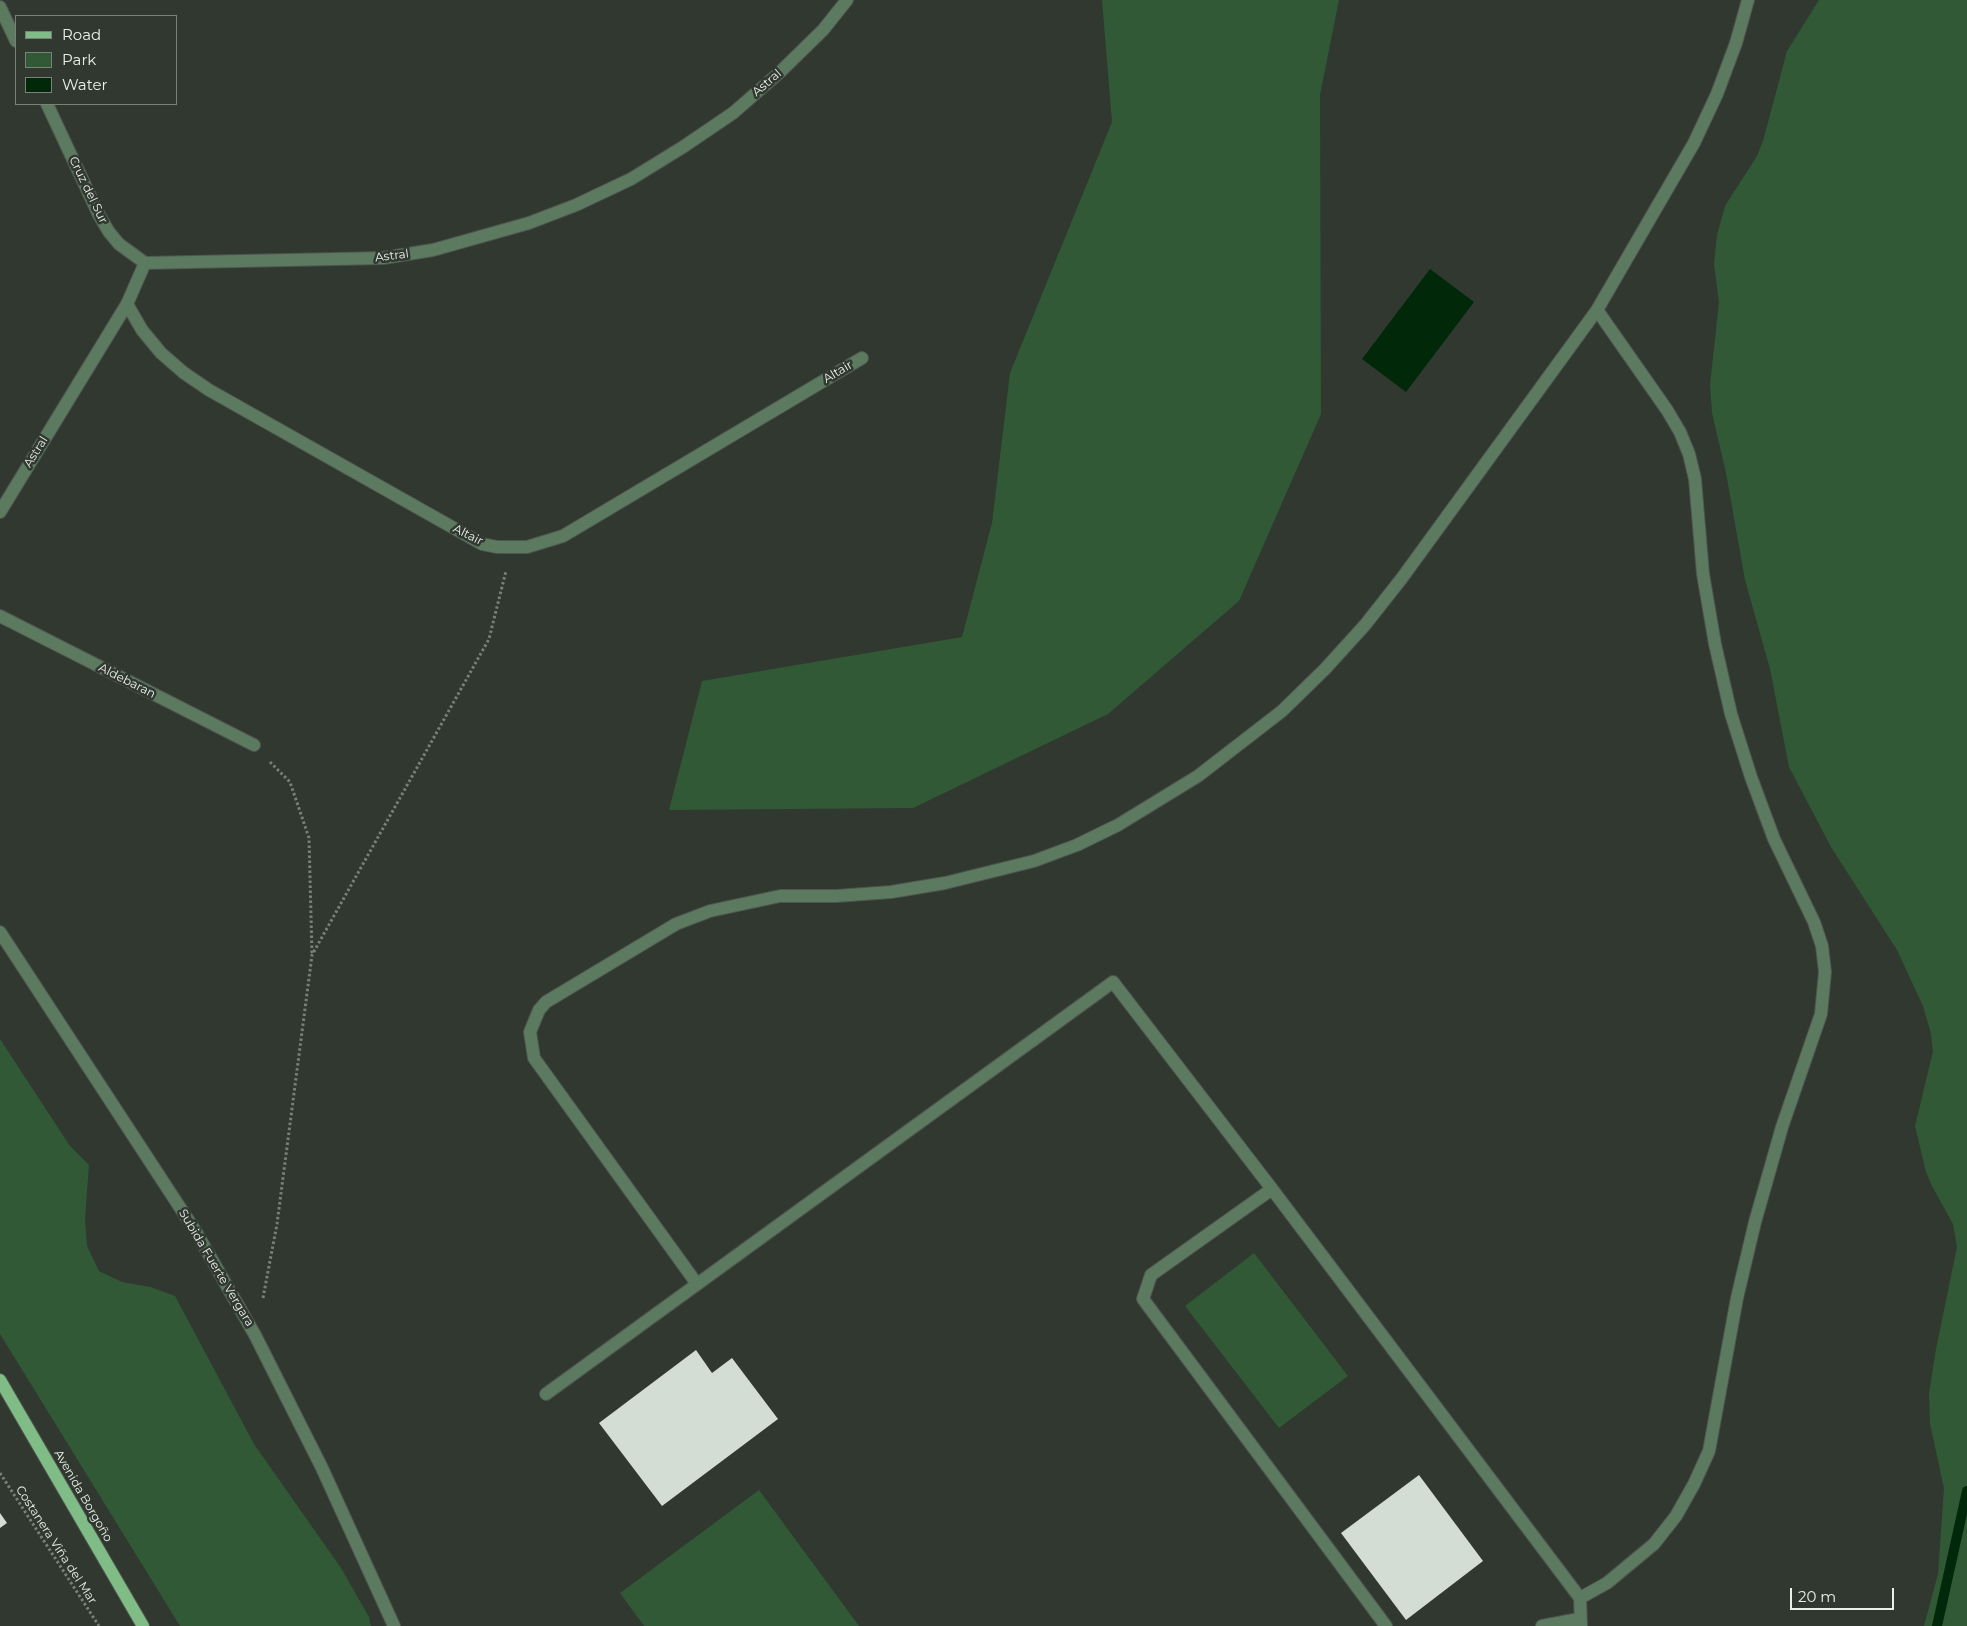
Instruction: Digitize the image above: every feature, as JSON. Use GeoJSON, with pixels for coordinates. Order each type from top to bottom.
{"type":"FeatureCollection","features":[{"type":"Feature","properties":{"kind":"main road","name":"Avenida Borgoño"},"geometry":{"type":"LineString","coordinates":[[0,1380],[143,1626]]}},
{"type":"Feature","properties":{"kind":"street","name":"Astral"},"geometry":{"type":"LineString","coordinates":[[2,503],[127,304],[145,263],[383,258],[433,250],[529,223],[576,205],[631,179],[697,138],[733,112],[779,73],[822,30],[847,0]]}},
{"type":"Feature","properties":{"kind":"street"},"geometry":{"type":"LineString","coordinates":[[697,1284],[534,1058],[530,1032],[533,1020],[546,1002],[676,924],[710,910],[780,896],[836,896],[891,892],[990,874],[1034,861],[1102,833],[1198,776],[1282,711],[1325,669],[1365,625],[1402,578],[1597,310],[1694,143],[1718,94],[1736,43],[1748,0]]}},
{"type":"Feature","properties":{"kind":"street"},"geometry":{"type":"LineString","coordinates":[[0,7],[15,39]]}},
{"type":"Feature","properties":{"kind":"street","name":"Cruz del Sur"},"geometry":{"type":"LineString","coordinates":[[47,105],[99,216],[109,232],[125,250],[145,263]]}},
{"type":"Feature","properties":{"kind":"street","name":"Altair"},"geometry":{"type":"LineString","coordinates":[[127,304],[142,330],[161,353],[184,373],[209,390],[482,544],[512,548],[542,544],[563,536],[862,358]]}},
{"type":"Feature","properties":{"kind":"street"},"geometry":{"type":"LineString","coordinates":[[1580,1598],[1607,1583],[1654,1544],[1681,1508],[1708,1451],[1729,1336],[1752,1232],[1782,1127],[1821,1014],[1826,972],[1822,946],[1814,922],[1774,839],[1750,777],[1731,714],[1715,644],[1703,574],[1694,479],[1689,454],[1680,432],[1667,410],[1597,310]]}},
{"type":"Feature","properties":{"kind":"street","name":"Aldebaran"},"geometry":{"type":"LineString","coordinates":[[0,616],[254,745]]}},
{"type":"Feature","properties":{"kind":"street","name":"Subida Fuerte Vergara"},"geometry":{"type":"LineString","coordinates":[[0,932],[196,1232],[255,1336],[322,1468],[394,1626]]}},
{"type":"Feature","properties":{"kind":"street"},"geometry":{"type":"LineString","coordinates":[[546,1394],[1113,982],[1272,1189],[1580,1598],[1580,1623],[1542,1626]]}},
{"type":"Feature","properties":{"kind":"street"},"geometry":{"type":"LineString","coordinates":[[1272,1189],[1151,1275],[1144,1299],[1386,1626]]}},
{"type":"Feature","properties":{"kind":"path"},"geometry":{"type":"LineString","coordinates":[[312,955],[489,639],[512,548]]}},
{"type":"Feature","properties":{"kind":"path"},"geometry":{"type":"LineString","coordinates":[[254,745],[290,782],[309,838],[312,955],[277,1224],[255,1336]]}},
{"type":"Feature","properties":{"kind":"path","name":"Costanera Viña del Mar"},"geometry":{"type":"LineString","coordinates":[[0,1473],[99,1626]]}},
{"type":"Feature","properties":{"kind":"green space"},"geometry":{"type":"Polygon","coordinates":[[[1102,0],[1339,0],[1320,95],[1321,414],[1239,601],[1108,714],[913,808],[669,810],[702,681],[962,637],[992,523],[1010,373],[1112,122],[1102,0]]]}},
{"type":"Feature","properties":{"kind":"green space"},"geometry":{"type":"Polygon","coordinates":[[[1819,0],[1967,0],[1967,1626],[1924,1626],[1938,1574],[1944,1488],[1930,1424],[1929,1393],[1957,1247],[1953,1224],[1926,1172],[1915,1126],[1933,1051],[1931,1034],[1923,1006],[1897,950],[1831,847],[1789,767],[1770,669],[1745,580],[1726,473],[1712,413],[1710,385],[1719,302],[1714,264],[1717,235],[1725,206],[1757,156],[1763,141],[1787,51],[1819,0]]]}},
{"type":"Feature","properties":{"kind":"green space"},"geometry":{"type":"Polygon","coordinates":[[[0,1039],[70,1146],[89,1165],[85,1219],[87,1246],[99,1271],[122,1282],[150,1287],[175,1296],[254,1444],[341,1568],[369,1617],[371,1626],[180,1626],[0,1334],[0,1039]]]}},
{"type":"Feature","properties":{"kind":"green space"},"geometry":{"type":"Polygon","coordinates":[[[1254,1253],[1348,1376],[1279,1428],[1185,1306],[1254,1253]]]}},
{"type":"Feature","properties":{"kind":"green space"},"geometry":{"type":"Polygon","coordinates":[[[759,1490],[859,1626],[644,1626],[620,1593],[759,1490]]]}},
{"type":"Feature","properties":{"kind":"water"},"geometry":{"type":"Polygon","coordinates":[[[1430,269],[1474,302],[1406,392],[1362,359],[1430,269]]]}},
{"type":"Feature","properties":{"kind":"building"},"geometry":{"type":"Polygon","coordinates":[[[696,1350],[712,1373],[732,1358],[778,1419],[662,1506],[599,1423],[696,1350]]]}},
{"type":"Feature","properties":{"kind":"building"},"geometry":{"type":"Polygon","coordinates":[[[1419,1475],[1483,1561],[1406,1620],[1341,1533],[1419,1475]]]}},
{"type":"Feature","properties":{"kind":"building"},"geometry":{"type":"Polygon","coordinates":[[[0,1513],[7,1523],[0,1528],[0,1513]]]}},
{"type":"Feature","properties":{"kind":"waterway"},"geometry":{"type":"LineString","coordinates":[[1937,1626],[1967,1491]]}}]}
